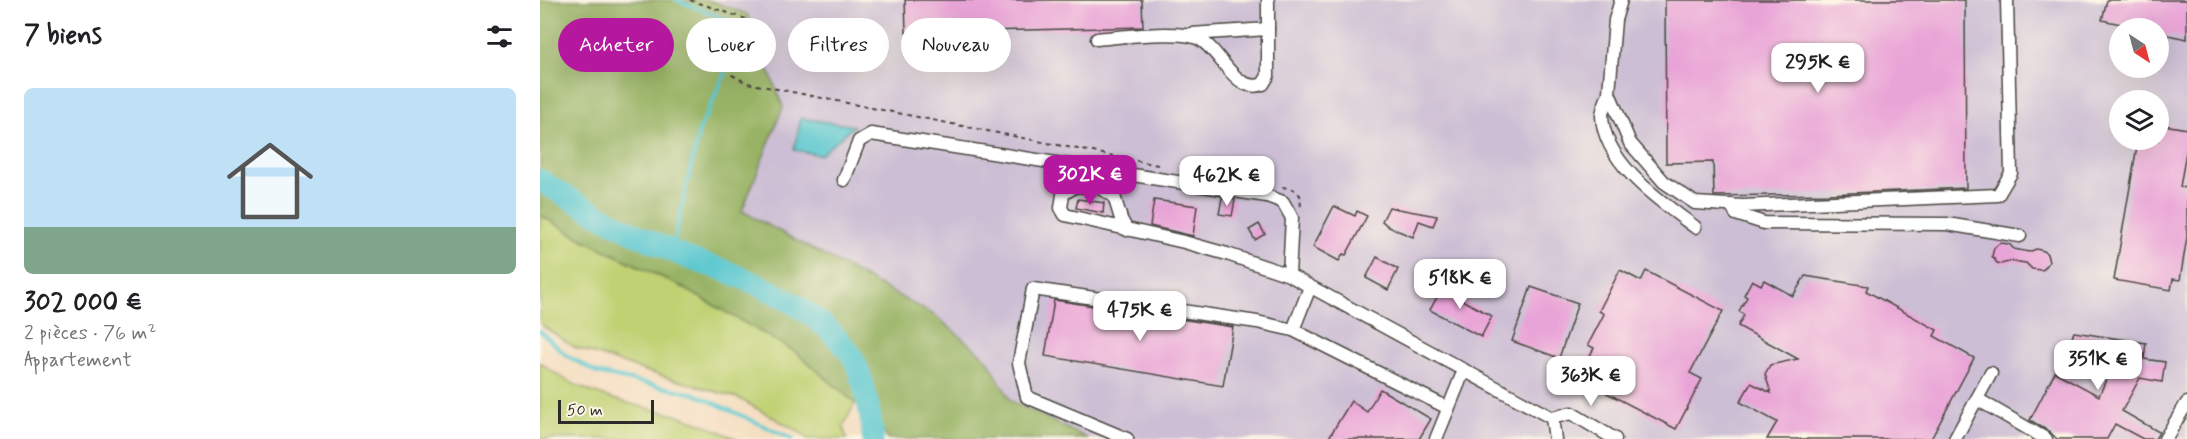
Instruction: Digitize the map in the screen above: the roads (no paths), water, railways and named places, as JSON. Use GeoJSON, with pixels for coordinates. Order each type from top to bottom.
{"type":"FeatureCollection","features":[{"type":"Feature","properties":{"kind":"street"},"geometry":{"type":"LineString","coordinates":[[1179,35],[1198,38],[1210,46],[1232,73],[1245,84],[1256,87],[1263,84],[1268,76],[1268,0]]}},
{"type":"Feature","properties":{"kind":"street"},"geometry":{"type":"LineString","coordinates":[[1621,0],[1615,20],[1609,93],[1602,114],[1609,146],[1626,169],[1673,211],[1695,227]]}},
{"type":"Feature","properties":{"kind":"street"},"geometry":{"type":"LineString","coordinates":[[1609,93],[1630,144],[1664,182],[1695,203],[1731,205],[1998,195],[2011,173],[2007,0]]}},
{"type":"Feature","properties":{"kind":"street"},"geometry":{"type":"LineString","coordinates":[[1097,39],[1268,29]]}},
{"type":"Feature","properties":{"kind":"street"},"geometry":{"type":"LineString","coordinates":[[844,180],[859,141],[871,134],[1267,196],[1283,202],[1292,218],[1288,275]]}},
{"type":"Feature","properties":{"kind":"street"},"geometry":{"type":"LineString","coordinates":[[1127,230],[1120,219],[1114,196],[1100,188],[1076,186],[1063,194],[1061,207],[1065,215],[1127,230],[1227,254],[1288,275],[1552,418],[1571,413],[1616,439]]}},
{"type":"Feature","properties":{"kind":"street"},"geometry":{"type":"LineString","coordinates":[[1731,205],[1736,214],[1764,223],[1947,224],[2020,236]]}},
{"type":"Feature","properties":{"kind":"street"},"geometry":{"type":"LineString","coordinates":[[1293,330],[1310,287]]}},
{"type":"Feature","properties":{"kind":"street"},"geometry":{"type":"LineString","coordinates":[[1127,439],[1027,397],[1019,363],[1034,289],[1257,322],[1293,330],[1448,408]]}},
{"type":"Feature","properties":{"kind":"street"},"geometry":{"type":"LineString","coordinates":[[1436,439],[1464,370]]}},
{"type":"Feature","properties":{"kind":"street"},"geometry":{"type":"LineString","coordinates":[[1955,439],[1991,373]]}},
{"type":"Feature","properties":{"kind":"street"},"geometry":{"type":"LineString","coordinates":[[1977,399],[2046,439]]}},
{"type":"Feature","properties":{"kind":"street"},"geometry":{"type":"LineString","coordinates":[[2165,439],[2187,403]]}},
{"type":"Feature","properties":{"kind":"street"},"geometry":{"type":"LineString","coordinates":[[1552,418],[1555,439]]}},
{"type":"Feature","properties":{"kind":"water"},"geometry":{"type":"Polygon","coordinates":[[[801,118],[854,126],[820,155],[794,150],[801,118]]]}},
{"type":"Feature","properties":{"kind":"waterway"},"geometry":{"type":"LineString","coordinates":[[676,0],[723,18]]}},
{"type":"Feature","properties":{"kind":"waterway"},"geometry":{"type":"LineString","coordinates":[[672,250],[699,131],[726,72]]}},
{"type":"Feature","properties":{"kind":"waterway"},"geometry":{"type":"LineString","coordinates":[[540,180],[629,231],[685,257],[762,287],[809,314],[837,338],[854,360],[866,394],[873,439]]}},
{"type":"Feature","properties":{"kind":"waterway"},"geometry":{"type":"LineString","coordinates":[[540,331],[566,355],[597,373],[695,394],[792,439]]}}]}
